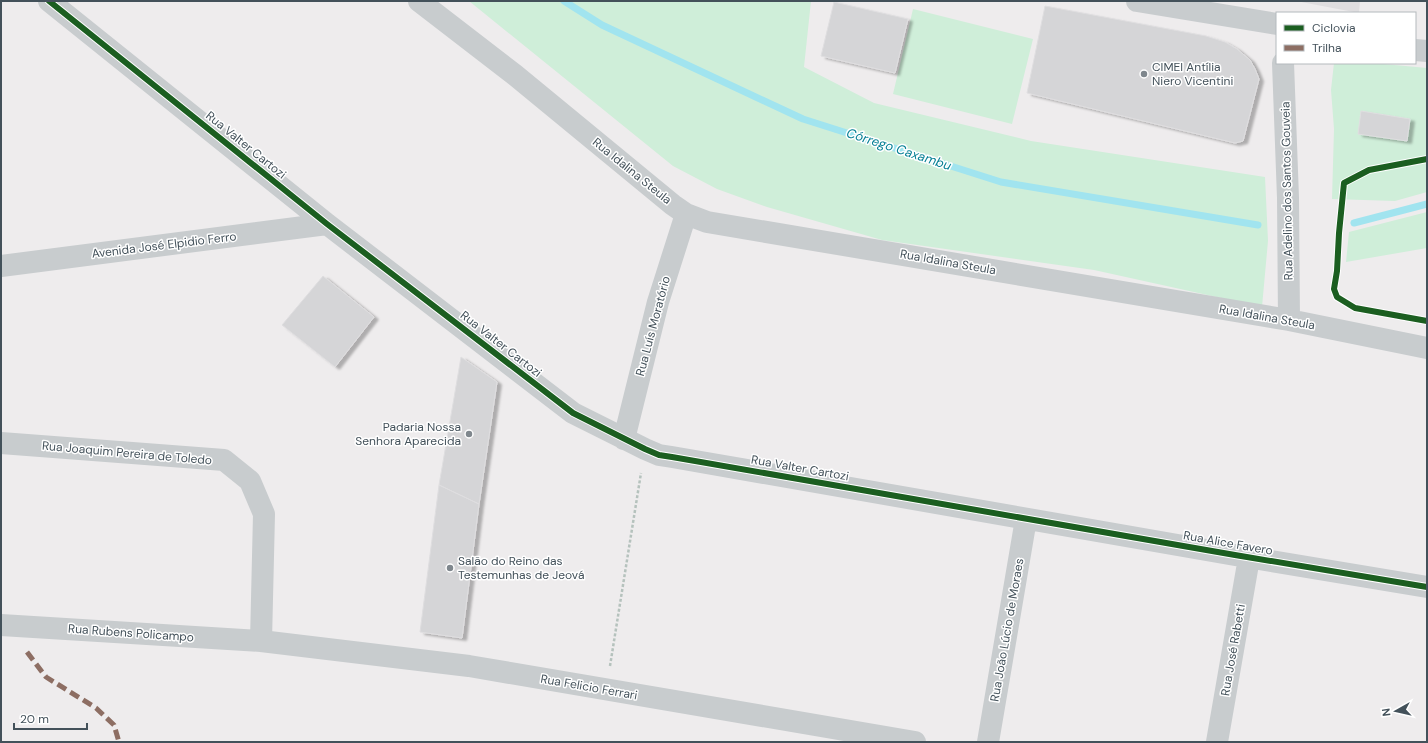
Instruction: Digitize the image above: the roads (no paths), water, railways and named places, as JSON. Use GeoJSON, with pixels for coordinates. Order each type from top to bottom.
{"type":"FeatureCollection","features":[{"type":"Feature","properties":{"kind":"street","name":"Rua Valter Cartozi"},"geometry":{"type":"LineString","coordinates":[[48,1],[327,224],[573,413],[659,455],[1026,519]]}},
{"type":"Feature","properties":{"kind":"street","name":"Rua Idalina Steula"},"geometry":{"type":"LineString","coordinates":[[419,1],[516,75],[673,205],[686,214],[715,223],[1289,320],[1427,348]]}},
{"type":"Feature","properties":{"kind":"street"},"geometry":{"type":"LineString","coordinates":[[1137,1],[1276,24]]}},
{"type":"Feature","properties":{"kind":"street"},"geometry":{"type":"LineString","coordinates":[[1416,50],[1427,51],[1427,46]]}},
{"type":"Feature","properties":{"kind":"street","name":"Rua Adelino dos Santos Gouveia"},"geometry":{"type":"LineString","coordinates":[[1283,64],[1288,198],[1289,320]]}},
{"type":"Feature","properties":{"kind":"street","name":"Rua Luís Moratório"},"geometry":{"type":"LineString","coordinates":[[624,439],[658,302],[686,214]]}},
{"type":"Feature","properties":{"kind":"street","name":"Avenida José Elpidio Ferro"},"geometry":{"type":"LineString","coordinates":[[1,266],[327,224]]}},
{"type":"Feature","properties":{"kind":"street","name":"Rua Joaquim Pereira de Toledo"},"geometry":{"type":"LineString","coordinates":[[1,443],[224,460],[250,481],[264,514],[261,641]]}},
{"type":"Feature","properties":{"kind":"street","name":"Rua Alice Favero"},"geometry":{"type":"LineString","coordinates":[[1026,519],[1427,587]]}},
{"type":"Feature","properties":{"kind":"street","name":"Rua João Lúcio de Moraes"},"geometry":{"type":"LineString","coordinates":[[988,742],[1026,519]]}},
{"type":"Feature","properties":{"kind":"street","name":"Rua José Rabetti"},"geometry":{"type":"LineString","coordinates":[[1218,742],[1249,558]]}},
{"type":"Feature","properties":{"kind":"street","name":"Rua Rubens Policampo"},"geometry":{"type":"LineString","coordinates":[[1,625],[261,641]]}},
{"type":"Feature","properties":{"kind":"street","name":"Rua Felicio Ferrari"},"geometry":{"type":"LineString","coordinates":[[261,641],[469,666],[915,742]]}},
{"type":"Feature","properties":{"kind":"waterway","name":"Córrego Caxambu"},"geometry":{"type":"LineString","coordinates":[[564,1],[602,25],[803,119],[1001,182],[1258,225]]}},
{"type":"Feature","properties":{"kind":"waterway","name":"Córrego Caxambu"},"geometry":{"type":"LineString","coordinates":[[1354,223],[1427,204]]}},
{"type":"Feature","properties":{"kind":"place","name":"CIMEI Antília Niero Vicentini"},"geometry":{"type":"Point","coordinates":[1144,74]}},
{"type":"Feature","properties":{"kind":"place","name":"Padaria Nossa Senhora Aparecida"},"geometry":{"type":"Point","coordinates":[469,434]}},
{"type":"Feature","properties":{"kind":"place","name":"Salão do Reino das Testemunhas de Jeová"},"geometry":{"type":"Point","coordinates":[450,568]}}]}
